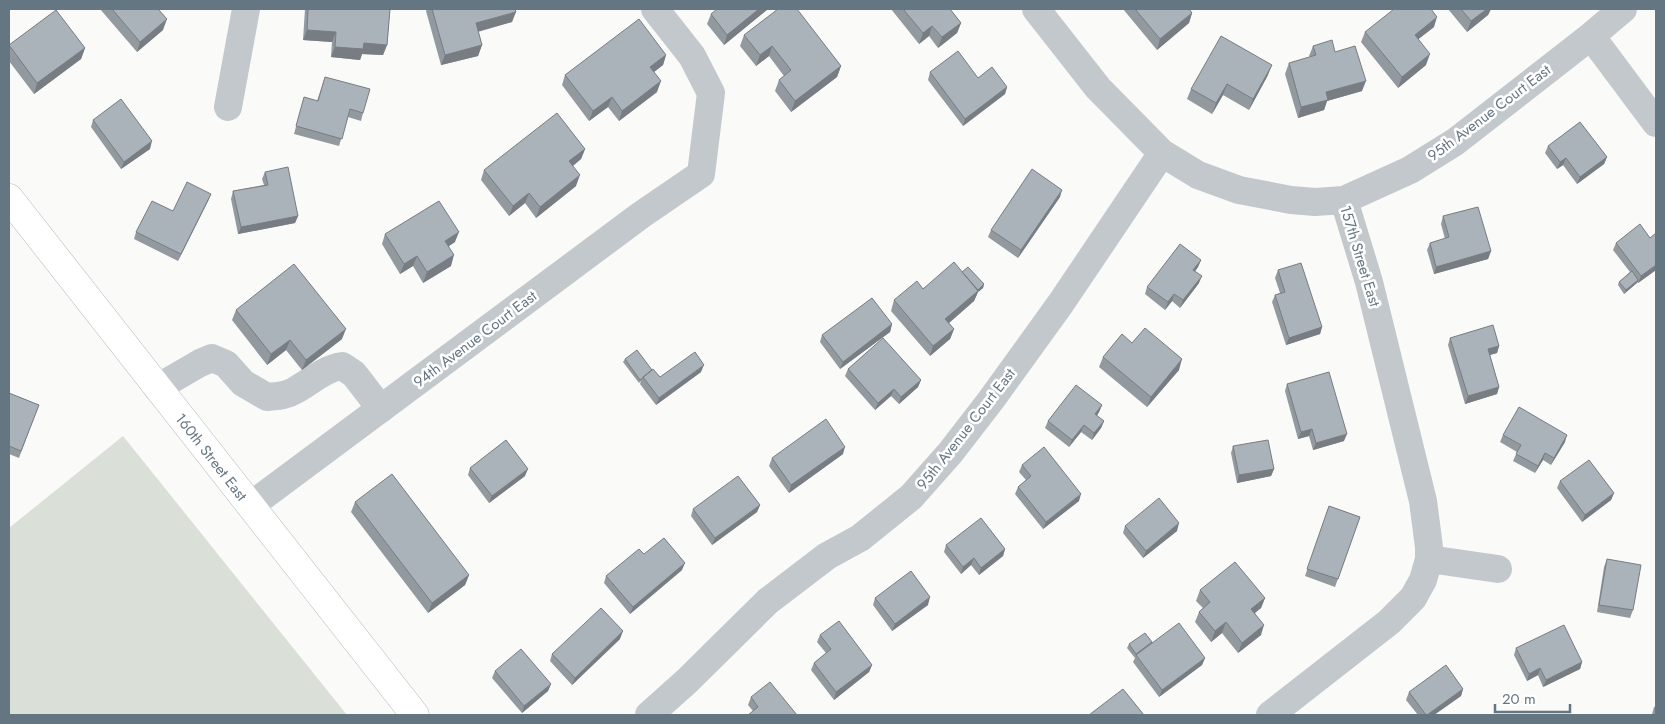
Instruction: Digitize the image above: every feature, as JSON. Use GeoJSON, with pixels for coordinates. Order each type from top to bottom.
{"type":"FeatureCollection","features":[{"type":"Feature","properties":{"kind":"main road","name":"160th Street East"},"geometry":{"type":"LineString","coordinates":[[9,198],[416,715]]}},
{"type":"Feature","properties":{"kind":"street"},"geometry":{"type":"LineString","coordinates":[[228,107],[246,9]]}},
{"type":"Feature","properties":{"kind":"street","name":"94th Avenue Court East"},"geometry":{"type":"LineString","coordinates":[[250,506],[641,215],[701,174],[711,93],[692,56],[655,9]]}},
{"type":"Feature","properties":{"kind":"street","name":"157th Street East"},"geometry":{"type":"LineString","coordinates":[[1036,9],[1098,88],[1162,153],[1198,175],[1239,190],[1291,200],[1314,202],[1344,200],[1369,282],[1423,501],[1429,547],[1428,559],[1423,580],[1413,598],[1395,616],[1270,715]]}},
{"type":"Feature","properties":{"kind":"street","name":"95th Avenue Court East"},"geometry":{"type":"LineString","coordinates":[[1344,200],[1410,170],[1455,142],[1623,9]]}},
{"type":"Feature","properties":{"kind":"street"},"geometry":{"type":"LineString","coordinates":[[1591,36],[1656,123]]}},
{"type":"Feature","properties":{"kind":"street","name":"95th Avenue Court East"},"geometry":{"type":"LineString","coordinates":[[649,715],[687,681],[768,600],[827,556],[860,538],[911,497],[950,452],[996,393],[1062,303],[1162,153]]}},
{"type":"Feature","properties":{"kind":"street"},"geometry":{"type":"LineString","coordinates":[[157,388],[212,358],[226,364],[243,383],[267,397],[293,392],[321,373],[342,366],[354,374],[381,409]]}},
{"type":"Feature","properties":{"kind":"street"},"geometry":{"type":"LineString","coordinates":[[1428,559],[1498,569]]}},
{"type":"Feature","properties":{"kind":"shaded area"},"geometry":{"type":"Polygon","coordinates":[[[123,436],[347,715],[9,715],[9,528],[123,436]]]}},
{"type":"Feature","properties":{"kind":"building"},"geometry":{"type":"Polygon","coordinates":[[[112,9],[158,9],[167,19],[140,42],[112,9]]]}},
{"type":"Feature","properties":{"kind":"building"},"geometry":{"type":"Polygon","coordinates":[[[308,9],[390,9],[387,45],[364,43],[363,49],[335,47],[336,32],[307,30],[308,9]]]}},
{"type":"Feature","properties":{"kind":"building"},"geometry":{"type":"Polygon","coordinates":[[[432,9],[515,9],[516,12],[476,23],[482,45],[445,55],[432,9]]]}},
{"type":"Feature","properties":{"kind":"building"},"geometry":{"type":"Polygon","coordinates":[[[717,9],[759,9],[727,35],[711,14],[717,9]]]}},
{"type":"Feature","properties":{"kind":"building"},"geometry":{"type":"Polygon","coordinates":[[[778,9],[797,9],[841,66],[795,101],[779,80],[791,70],[772,46],[760,55],[744,35],[778,9]]]}},
{"type":"Feature","properties":{"kind":"building"},"geometry":{"type":"Polygon","coordinates":[[[903,9],[950,9],[961,23],[942,37],[932,26],[923,33],[903,9]]]}},
{"type":"Feature","properties":{"kind":"building"},"geometry":{"type":"Polygon","coordinates":[[[1135,9],[1189,9],[1192,13],[1160,39],[1135,9]]]}},
{"type":"Feature","properties":{"kind":"building"},"geometry":{"type":"Polygon","coordinates":[[[1394,9],[1431,9],[1437,17],[1415,35],[1430,54],[1402,77],[1365,32],[1394,9]]]}},
{"type":"Feature","properties":{"kind":"building"},"geometry":{"type":"Polygon","coordinates":[[[1461,9],[1487,9],[1471,21],[1461,9]]]}},
{"type":"Feature","properties":{"kind":"building"},"geometry":{"type":"Polygon","coordinates":[[[56,10],[85,48],[37,83],[9,45],[56,10]]]}},
{"type":"Feature","properties":{"kind":"building"},"geometry":{"type":"Polygon","coordinates":[[[639,19],[666,55],[650,67],[661,81],[622,111],[612,97],[593,111],[565,75],[639,19]]]}},
{"type":"Feature","properties":{"kind":"building"},"geometry":{"type":"Polygon","coordinates":[[[1221,36],[1272,65],[1253,99],[1227,84],[1216,103],[1191,89],[1221,36]]]}},
{"type":"Feature","properties":{"kind":"building"},"geometry":{"type":"Polygon","coordinates":[[[1332,40],[1335,52],[1355,46],[1366,81],[1326,92],[1328,100],[1301,107],[1289,63],[1316,55],[1313,46],[1332,40]]]}},
{"type":"Feature","properties":{"kind":"building"},"geometry":{"type":"Polygon","coordinates":[[[958,51],[978,78],[992,67],[1007,87],[965,119],[930,72],[958,51]]]}},
{"type":"Feature","properties":{"kind":"building"},"geometry":{"type":"Polygon","coordinates":[[[325,77],[370,89],[363,113],[350,109],[342,139],[296,126],[304,97],[318,101],[325,77]]]}},
{"type":"Feature","properties":{"kind":"building"},"geometry":{"type":"Polygon","coordinates":[[[121,99],[152,141],[124,162],[93,120],[121,99]]]}},
{"type":"Feature","properties":{"kind":"building"},"geometry":{"type":"Polygon","coordinates":[[[557,113],[585,149],[569,161],[580,175],[540,207],[529,193],[513,206],[484,170],[557,113]]]}},
{"type":"Feature","properties":{"kind":"building"},"geometry":{"type":"Polygon","coordinates":[[[1580,122],[1607,157],[1580,177],[1566,158],[1560,162],[1548,146],[1580,122]]]}},
{"type":"Feature","properties":{"kind":"building"},"geometry":{"type":"Polygon","coordinates":[[[288,167],[298,216],[241,227],[233,191],[268,185],[265,172],[288,167]]]}},
{"type":"Feature","properties":{"kind":"building"},"geometry":{"type":"Polygon","coordinates":[[[1032,169],[1062,190],[1021,250],[991,230],[1032,169]]]}},
{"type":"Feature","properties":{"kind":"building"},"geometry":{"type":"Polygon","coordinates":[[[187,182],[211,194],[181,254],[136,232],[152,201],[173,211],[187,182]]]}},
{"type":"Feature","properties":{"kind":"building"},"geometry":{"type":"Polygon","coordinates":[[[439,201],[459,232],[445,241],[454,255],[427,272],[417,256],[404,264],[385,234],[439,201]]]}},
{"type":"Feature","properties":{"kind":"building"},"geometry":{"type":"Polygon","coordinates":[[[1478,207],[1491,251],[1436,267],[1430,243],[1449,237],[1443,216],[1478,207]]]}},
{"type":"Feature","properties":{"kind":"building"},"geometry":{"type":"Polygon","coordinates":[[[1640,224],[1650,238],[1656,233],[1656,265],[1641,276],[1616,243],[1640,224]]]}},
{"type":"Feature","properties":{"kind":"building"},"geometry":{"type":"Polygon","coordinates":[[[1180,244],[1201,260],[1193,270],[1202,276],[1183,300],[1174,294],[1168,302],[1147,287],[1180,244]]]}},
{"type":"Feature","properties":{"kind":"building"},"geometry":{"type":"Polygon","coordinates":[[[954,262],[978,291],[945,319],[954,329],[933,346],[894,300],[917,281],[923,289],[954,262]]]}},
{"type":"Feature","properties":{"kind":"building"},"geometry":{"type":"Polygon","coordinates":[[[1301,263],[1322,327],[1289,338],[1275,295],[1285,292],[1278,270],[1301,263]]]}},
{"type":"Feature","properties":{"kind":"building"},"geometry":{"type":"Polygon","coordinates":[[[294,264],[346,329],[306,360],[290,340],[271,354],[236,310],[294,264]]]}},
{"type":"Feature","properties":{"kind":"building"},"geometry":{"type":"Polygon","coordinates":[[[968,267],[984,284],[978,290],[962,272],[968,267]]]}},
{"type":"Feature","properties":{"kind":"building"},"geometry":{"type":"Polygon","coordinates":[[[1632,271],[1638,280],[1626,290],[1619,282],[1632,271]]]}},
{"type":"Feature","properties":{"kind":"building"},"geometry":{"type":"Polygon","coordinates":[[[872,298],[892,324],[843,362],[822,335],[872,298]]]}},
{"type":"Feature","properties":{"kind":"building"},"geometry":{"type":"Polygon","coordinates":[[[1493,325],[1499,346],[1488,349],[1499,387],[1468,396],[1450,338],[1493,325]]]}},
{"type":"Feature","properties":{"kind":"building"},"geometry":{"type":"Polygon","coordinates":[[[1145,328],[1182,359],[1151,397],[1103,357],[1122,334],[1132,343],[1145,328]]]}},
{"type":"Feature","properties":{"kind":"building"},"geometry":{"type":"Polygon","coordinates":[[[883,338],[921,380],[901,397],[894,389],[878,403],[848,369],[883,338]]]}},
{"type":"Feature","properties":{"kind":"building"},"geometry":{"type":"Polygon","coordinates":[[[637,350],[652,370],[640,380],[625,359],[637,350]]]}},
{"type":"Feature","properties":{"kind":"building"},"geometry":{"type":"Polygon","coordinates":[[[695,352],[704,365],[659,398],[643,377],[653,369],[660,377],[695,352]]]}},
{"type":"Feature","properties":{"kind":"building"},"geometry":{"type":"Polygon","coordinates":[[[1329,372],[1347,434],[1316,443],[1312,429],[1301,432],[1287,384],[1329,372]]]}},
{"type":"Feature","properties":{"kind":"building"},"geometry":{"type":"Polygon","coordinates":[[[1076,385],[1102,405],[1095,414],[1104,421],[1094,433],[1084,425],[1072,440],[1048,421],[1076,385]]]}},
{"type":"Feature","properties":{"kind":"building"},"geometry":{"type":"Polygon","coordinates":[[[9,393],[39,405],[21,451],[9,446],[9,393]]]}},
{"type":"Feature","properties":{"kind":"building"},"geometry":{"type":"Polygon","coordinates":[[[1519,407],[1567,435],[1554,458],[1545,453],[1538,466],[1516,454],[1521,445],[1503,435],[1519,407]]]}},
{"type":"Feature","properties":{"kind":"building"},"geometry":{"type":"Polygon","coordinates":[[[826,419],[845,447],[791,485],[772,458],[826,419]]]}},
{"type":"Feature","properties":{"kind":"building"},"geometry":{"type":"Polygon","coordinates":[[[506,440],[528,469],[492,496],[470,468],[506,440]]]}},
{"type":"Feature","properties":{"kind":"building"},"geometry":{"type":"Polygon","coordinates":[[[1268,440],[1274,469],[1239,475],[1233,446],[1268,440]]]}},
{"type":"Feature","properties":{"kind":"building"},"geometry":{"type":"Polygon","coordinates":[[[1044,447],[1081,494],[1046,522],[1018,487],[1031,476],[1022,465],[1044,447]]]}},
{"type":"Feature","properties":{"kind":"building"},"geometry":{"type":"Polygon","coordinates":[[[1589,460],[1614,493],[1585,515],[1560,481],[1589,460]]]}},
{"type":"Feature","properties":{"kind":"building"},"geometry":{"type":"Polygon","coordinates":[[[392,474],[469,575],[432,603],[355,502],[392,474]]]}},
{"type":"Feature","properties":{"kind":"building"},"geometry":{"type":"Polygon","coordinates":[[[738,476],[760,505],[715,538],[693,509],[738,476]]]}},
{"type":"Feature","properties":{"kind":"building"},"geometry":{"type":"Polygon","coordinates":[[[1159,498],[1179,523],[1146,551],[1125,526],[1159,498]]]}},
{"type":"Feature","properties":{"kind":"building"},"geometry":{"type":"Polygon","coordinates":[[[1329,506],[1360,517],[1338,579],[1307,569],[1329,506]]]}},
{"type":"Feature","properties":{"kind":"building"},"geometry":{"type":"Polygon","coordinates":[[[981,518],[1005,549],[981,568],[974,558],[963,567],[946,545],[981,518]]]}},
{"type":"Feature","properties":{"kind":"building"},"geometry":{"type":"Polygon","coordinates":[[[664,538],[685,563],[633,607],[606,576],[639,549],[644,554],[664,538]]]}},
{"type":"Feature","properties":{"kind":"building"},"geometry":{"type":"Polygon","coordinates":[[[1607,559],[1641,565],[1633,610],[1599,605],[1607,559]]]}},
{"type":"Feature","properties":{"kind":"building"},"geometry":{"type":"Polygon","coordinates":[[[1235,562],[1265,598],[1251,609],[1264,625],[1242,643],[1226,622],[1215,631],[1199,612],[1210,602],[1200,590],[1235,562]]]}},
{"type":"Feature","properties":{"kind":"building"},"geometry":{"type":"Polygon","coordinates":[[[911,571],[930,597],[895,624],[875,598],[911,571]]]}},
{"type":"Feature","properties":{"kind":"building"},"geometry":{"type":"Polygon","coordinates":[[[601,608],[623,631],[575,678],[552,654],[601,608]]]}},
{"type":"Feature","properties":{"kind":"building"},"geometry":{"type":"Polygon","coordinates":[[[839,621],[872,665],[836,692],[814,663],[831,649],[820,635],[839,621]]]}},
{"type":"Feature","properties":{"kind":"building"},"geometry":{"type":"Polygon","coordinates":[[[1179,623],[1205,658],[1162,690],[1136,655],[1179,623]]]}},
{"type":"Feature","properties":{"kind":"building"},"geometry":{"type":"Polygon","coordinates":[[[1564,625],[1582,662],[1546,680],[1540,668],[1529,674],[1516,648],[1564,625]]]}},
{"type":"Feature","properties":{"kind":"building"},"geometry":{"type":"Polygon","coordinates":[[[1145,633],[1152,642],[1136,654],[1129,644],[1145,633]]]}},
{"type":"Feature","properties":{"kind":"building"},"geometry":{"type":"Polygon","coordinates":[[[521,649],[551,684],[524,706],[495,671],[521,649]]]}},
{"type":"Feature","properties":{"kind":"building"},"geometry":{"type":"Polygon","coordinates":[[[1446,665],[1463,689],[1426,715],[1409,692],[1446,665]]]}},
{"type":"Feature","properties":{"kind":"building"},"geometry":{"type":"Polygon","coordinates":[[[770,682],[797,715],[748,715],[758,707],[751,697],[770,682]]]}},
{"type":"Feature","properties":{"kind":"building"},"geometry":{"type":"Polygon","coordinates":[[[1123,689],[1144,715],[1089,715],[1123,689]]]}}]}
